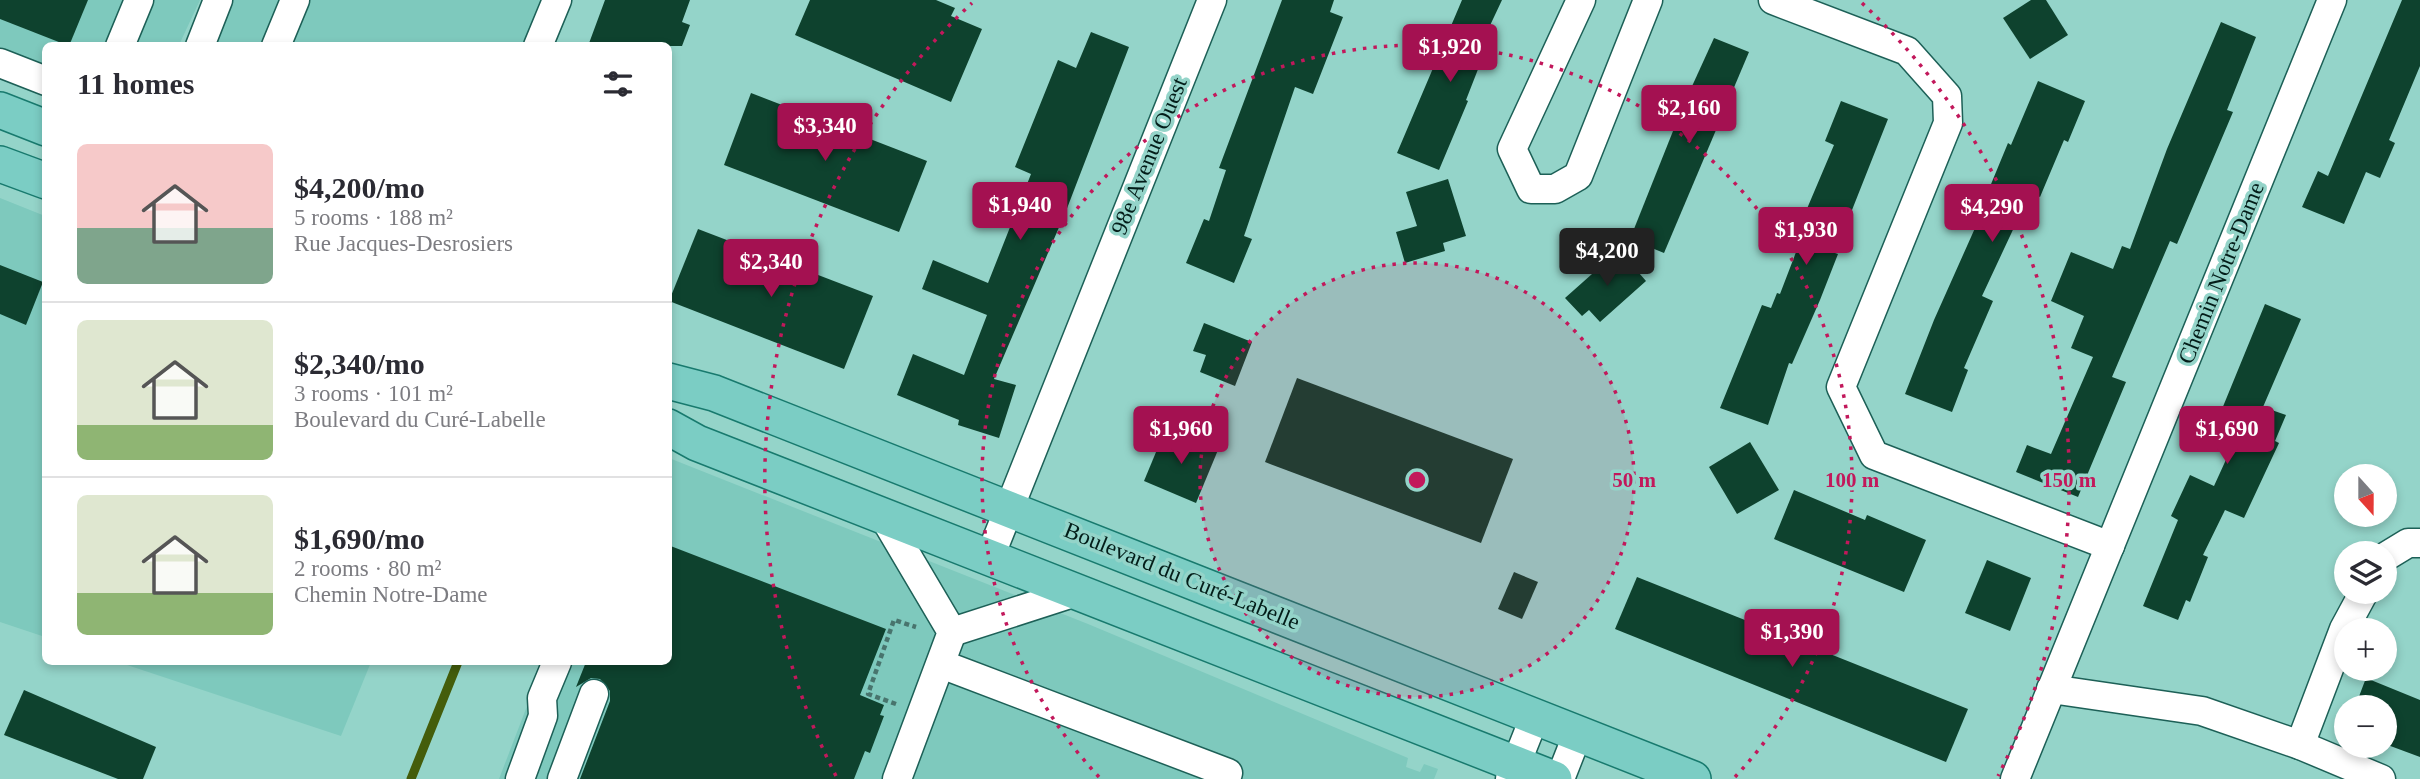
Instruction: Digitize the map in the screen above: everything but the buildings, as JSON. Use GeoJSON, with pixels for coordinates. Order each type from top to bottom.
{"type":"FeatureCollection","features":[{"type":"Feature","properties":{"kind":"main road"},"geometry":{"type":"LineString","coordinates":[[0,110],[42,126]]}},
{"type":"Feature","properties":{"kind":"main road"},"geometry":{"type":"LineString","coordinates":[[0,164],[42,180]]}},
{"type":"Feature","properties":{"kind":"main road","name":"Boulevard du Curé-Labelle"},"geometry":{"type":"LineString","coordinates":[[672,384],[714,393],[1693,779]]}},
{"type":"Feature","properties":{"kind":"main road"},"geometry":{"type":"LineString","coordinates":[[672,429],[697,443],[1513,771],[1554,779]]}},
{"type":"Feature","properties":{"kind":"street"},"geometry":{"type":"LineString","coordinates":[[122,42],[139,0]]}},
{"type":"Feature","properties":{"kind":"street"},"geometry":{"type":"LineString","coordinates":[[202,42],[218,0]]}},
{"type":"Feature","properties":{"kind":"street"},"geometry":{"type":"LineString","coordinates":[[278,42],[295,0]]}},
{"type":"Feature","properties":{"kind":"street"},"geometry":{"type":"LineString","coordinates":[[540,42],[557,0]]}},
{"type":"Feature","properties":{"kind":"street","name":"98e Avenue Ouest"},"geometry":{"type":"LineString","coordinates":[[989,559],[1212,0]]}},
{"type":"Feature","properties":{"kind":"street"},"geometry":{"type":"LineString","coordinates":[[1581,0],[1512,149],[1531,189],[1555,189],[1578,176],[1648,0]]}},
{"type":"Feature","properties":{"kind":"street"},"geometry":{"type":"LineString","coordinates":[[1773,0],[1907,51],[1947,96],[1948,123],[1841,387],[1874,455],[2110,546]]}},
{"type":"Feature","properties":{"kind":"street","name":"Chemin Notre-Dame"},"geometry":{"type":"LineString","coordinates":[[2015,779],[2332,0]]}},
{"type":"Feature","properties":{"kind":"street"},"geometry":{"type":"LineString","coordinates":[[0,63],[42,79]]}},
{"type":"Feature","properties":{"kind":"street"},"geometry":{"type":"LineString","coordinates":[[884,517],[952,632],[897,779]]}},
{"type":"Feature","properties":{"kind":"street"},"geometry":{"type":"LineString","coordinates":[[2397,549],[2407,542],[2420,542]]}},
{"type":"Feature","properties":{"kind":"street"},"geometry":{"type":"LineString","coordinates":[[952,632],[1073,593]]}},
{"type":"Feature","properties":{"kind":"street"},"geometry":{"type":"LineString","coordinates":[[2300,745],[2344,629],[2358,604]]}},
{"type":"Feature","properties":{"kind":"street"},"geometry":{"type":"LineString","coordinates":[[941,664],[1228,773],[1226,779]]}},
{"type":"Feature","properties":{"kind":"street"},"geometry":{"type":"LineString","coordinates":[[520,779],[543,716],[542,698],[556,665]]}},
{"type":"Feature","properties":{"kind":"street"},"geometry":{"type":"LineString","coordinates":[[2051,689],[2203,711],[2300,745],[2381,779]]}},
{"type":"Feature","properties":{"kind":"street"},"geometry":{"type":"LineString","coordinates":[[562,779],[594,694]]}},
{"type":"Feature","properties":{"kind":"street"},"geometry":{"type":"LineString","coordinates":[[1513,771],[1535,716]]}},
{"type":"Feature","properties":{"kind":"street"},"geometry":{"type":"LineString","coordinates":[[1560,779],[1578,733]]}},
{"type":"Feature","properties":{"kind":"path"},"geometry":{"type":"LineString","coordinates":[[892,715],[896,703],[868,694],[894,620],[918,628],[923,615]]}},
{"type":"Feature","properties":{"kind":"shaded area"},"geometry":{"type":"Polygon","coordinates":[[[0,0],[200,0],[180,42],[42,42],[42,82],[0,65],[0,0]]]}},
{"type":"Feature","properties":{"kind":"shaded area"},"geometry":{"type":"Polygon","coordinates":[[[214,0],[573,0],[556,42],[197,42],[214,0]]]}},
{"type":"Feature","properties":{"kind":"shaded area"},"geometry":{"type":"Polygon","coordinates":[[[0,198],[42,215],[42,636],[0,622],[0,198]]]}},
{"type":"Feature","properties":{"kind":"shaded area"},"geometry":{"type":"Polygon","coordinates":[[[672,459],[1088,624],[1408,758],[1406,767],[1420,772],[1424,764],[1438,769],[1434,779],[499,779],[543,665],[672,665],[672,459]]]}},
{"type":"Feature","properties":{"kind":"shaded area"},"geometry":{"type":"Polygon","coordinates":[[[127,665],[370,665],[341,736],[127,665]]]}},
{"type":"Feature","properties":{"kind":"waterway"},"geometry":{"type":"LineString","coordinates":[[411,779],[457,665]]}}]}
